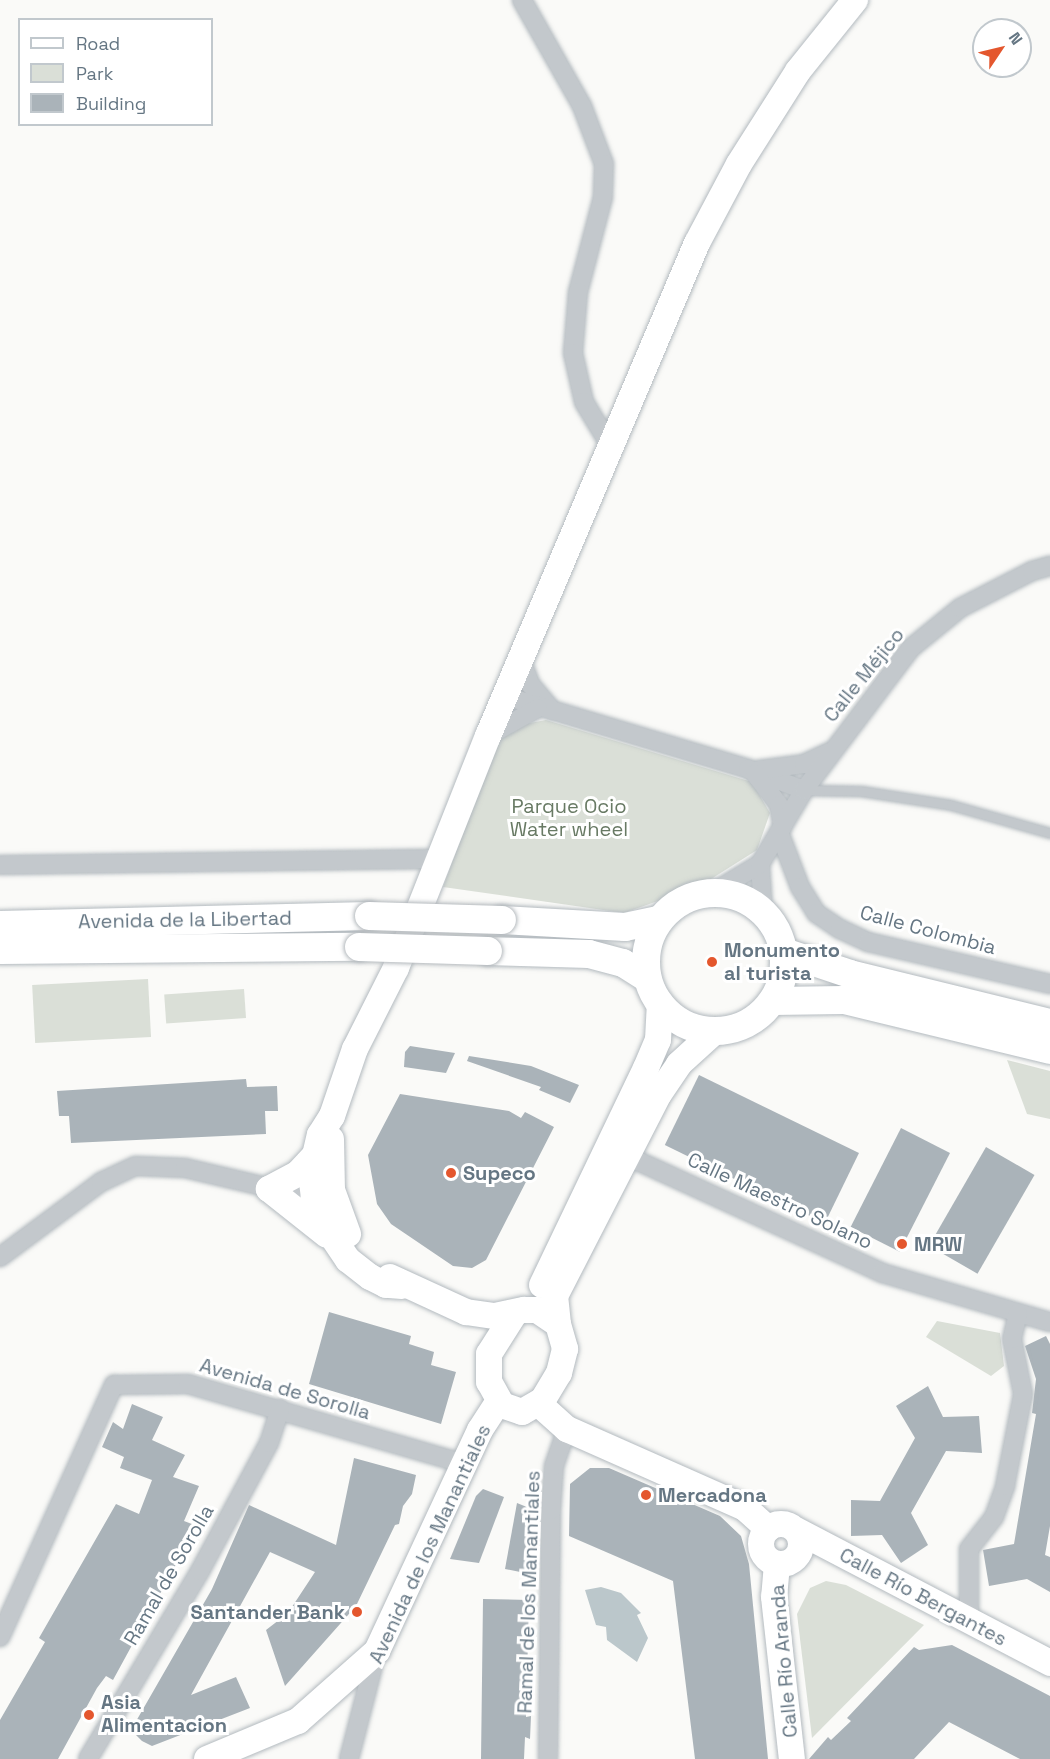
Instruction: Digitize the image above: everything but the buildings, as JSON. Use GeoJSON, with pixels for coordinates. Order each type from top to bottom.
{"type":"FeatureCollection","features":[{"type":"Feature","properties":{"kind":"main road"},"geometry":{"type":"LineString","coordinates":[[369,1261],[347,1233],[336,1207],[322,1156],[320,1135],[332,1116],[355,1049],[396,968],[488,736],[697,243],[734,174],[798,71],[855,0]]}},
{"type":"Feature","properties":{"kind":"main road"},"geometry":{"type":"LineString","coordinates":[[712,893],[743,898],[763,911],[777,930],[784,952],[783,978],[773,1001],[757,1018],[736,1028],[714,1032],[675,1019],[660,1005],[647,978],[649,938],[659,920],[675,904],[697,894],[712,893]]}},
{"type":"Feature","properties":{"kind":"main road","name":"Avenida de la Libertad"},"geometry":{"type":"LineString","coordinates":[[0,925],[369,916],[625,927],[659,920]]}},
{"type":"Feature","properties":{"kind":"main road","name":"Avenida de la Libertad"},"geometry":{"type":"LineString","coordinates":[[0,950],[359,947],[589,954],[623,963],[647,978]]}},
{"type":"Feature","properties":{"kind":"main road"},"geometry":{"type":"LineString","coordinates":[[784,952],[850,974],[1050,1023]]}},
{"type":"Feature","properties":{"kind":"main road"},"geometry":{"type":"LineString","coordinates":[[773,1001],[844,1000],[1050,1050]]}},
{"type":"Feature","properties":{"kind":"main road"},"geometry":{"type":"LineString","coordinates":[[489,1354],[541,1286],[658,1040],[660,1005]]}},
{"type":"Feature","properties":{"kind":"main road"},"geometry":{"type":"LineString","coordinates":[[466,1312],[489,1354],[489,1382],[499,1401],[522,1412],[539,1404],[551,1390],[562,1363],[564,1336],[558,1324],[555,1296],[659,1094],[679,1064],[714,1032]]}},
{"type":"Feature","properties":{"kind":"main road"},"geometry":{"type":"LineString","coordinates":[[322,1156],[297,1174],[269,1189],[335,1242]]}},
{"type":"Feature","properties":{"kind":"main road"},"geometry":{"type":"LineString","coordinates":[[322,1156],[310,1173],[314,1198],[335,1242],[348,1260],[370,1277],[386,1285],[402,1286]]}},
{"type":"Feature","properties":{"kind":"main road"},"geometry":{"type":"LineString","coordinates":[[314,1198],[328,1204],[351,1250],[402,1286],[466,1312],[495,1316],[537,1310],[558,1324]]}},
{"type":"Feature","properties":{"kind":"main road","name":"Avenida de los Manantiales"},"geometry":{"type":"LineString","coordinates":[[377,1650],[480,1430],[499,1401]]}},
{"type":"Feature","properties":{"kind":"main road"},"geometry":{"type":"LineString","coordinates":[[539,1404],[567,1429],[745,1508],[768,1529]]}},
{"type":"Feature","properties":{"kind":"main road"},"geometry":{"type":"LineString","coordinates":[[781,1523],[796,1530],[801,1539],[800,1551],[788,1563],[777,1563],[768,1559],[761,1547],[768,1529],[781,1523]]}},
{"type":"Feature","properties":{"kind":"main road","name":"Calle Río Bergantes"},"geometry":{"type":"LineString","coordinates":[[796,1530],[1050,1664]]}},
{"type":"Feature","properties":{"kind":"main road","name":"Calle Río Aranda"},"geometry":{"type":"LineString","coordinates":[[777,1563],[774,1597],[792,1759]]}},
{"type":"Feature","properties":{"kind":"main road"},"geometry":{"type":"LineString","coordinates":[[207,1759],[298,1721],[377,1650]]}},
{"type":"Feature","properties":{"kind":"street"},"geometry":{"type":"LineString","coordinates":[[522,0],[582,106],[603,164],[603,197],[578,292],[573,353],[585,402],[611,447]]}},
{"type":"Feature","properties":{"kind":"street","name":"Calle Méjico"},"geometry":{"type":"LineString","coordinates":[[712,893],[760,864],[804,790],[910,648],[960,608],[1032,571],[1050,566]]}},
{"type":"Feature","properties":{"kind":"street"},"geometry":{"type":"LineString","coordinates":[[521,659],[530,684],[546,709]]}},
{"type":"Feature","properties":{"kind":"street"},"geometry":{"type":"LineString","coordinates":[[505,696],[752,770],[804,790]]}},
{"type":"Feature","properties":{"kind":"street"},"geometry":{"type":"LineString","coordinates":[[488,736],[546,709]]}},
{"type":"Feature","properties":{"kind":"street"},"geometry":{"type":"LineString","coordinates":[[752,770],[804,764],[832,752]]}},
{"type":"Feature","properties":{"kind":"street","name":"Calle Colombia"},"geometry":{"type":"LineString","coordinates":[[752,770],[773,794],[781,830],[800,887],[816,913],[840,929],[868,942],[1050,984]]}},
{"type":"Feature","properties":{"kind":"street"},"geometry":{"type":"LineString","coordinates":[[0,865],[438,859]]}},
{"type":"Feature","properties":{"kind":"street"},"geometry":{"type":"LineString","coordinates":[[760,864],[763,911]]}},
{"type":"Feature","properties":{"kind":"street","name":"Calle Maestro Solano"},"geometry":{"type":"LineString","coordinates":[[627,1156],[882,1273],[1050,1322]]}},
{"type":"Feature","properties":{"kind":"street"},"geometry":{"type":"LineString","coordinates":[[0,1257],[100,1182],[136,1166],[185,1168],[314,1198]]}},
{"type":"Feature","properties":{"kind":"street"},"geometry":{"type":"LineString","coordinates":[[969,1622],[969,1549],[994,1517],[1005,1486],[1023,1394],[1012,1339],[1018,1314]]}},
{"type":"Feature","properties":{"kind":"street","name":"Avenida de Sorolla"},"geometry":{"type":"LineString","coordinates":[[0,1637],[114,1385],[188,1384],[465,1464]]}},
{"type":"Feature","properties":{"kind":"street","name":"Ramal de Sorolla"},"geometry":{"type":"LineString","coordinates":[[88,1759],[200,1570],[269,1443],[280,1410]]}},
{"type":"Feature","properties":{"kind":"street","name":"Ramal de los Manantiales"},"geometry":{"type":"LineString","coordinates":[[548,1759],[551,1510],[554,1467],[567,1429]]}},
{"type":"Feature","properties":{"kind":"street","name":"Avenida de los Manantiales"},"geometry":{"type":"LineString","coordinates":[[350,1759],[377,1650]]}},
{"type":"Feature","properties":{"kind":"lane"},"geometry":{"type":"LineString","coordinates":[[804,790],[861,791],[951,805],[1050,833]]}},
{"type":"Feature","properties":{"kind":"green space","name":"Parque Ocio Water wheel"},"geometry":{"type":"Polygon","coordinates":[[[546,720],[752,782],[770,813],[757,850],[700,886],[624,913],[443,887],[496,744],[514,726],[546,720]]]}},
{"type":"Feature","properties":{"kind":"green space"},"geometry":{"type":"Polygon","coordinates":[[[148,979],[151,1037],[35,1043],[32,985],[148,979]]]}},
{"type":"Feature","properties":{"kind":"green space"},"geometry":{"type":"Polygon","coordinates":[[[244,989],[246,1018],[166,1024],[164,995],[244,989]]]}},
{"type":"Feature","properties":{"kind":"green space"},"geometry":{"type":"Polygon","coordinates":[[[1007,1060],[1050,1071],[1050,1119],[1027,1114],[1007,1060]]]}},
{"type":"Feature","properties":{"kind":"green space"},"geometry":{"type":"Polygon","coordinates":[[[937,1321],[1000,1333],[1004,1366],[991,1376],[926,1337],[937,1321]]]}},
{"type":"Feature","properties":{"kind":"green space"},"geometry":{"type":"Polygon","coordinates":[[[826,1581],[846,1585],[924,1625],[812,1738],[797,1614],[810,1588],[826,1581]]]}},
{"type":"Feature","properties":{"kind":"shaded area"},"geometry":{"type":"Polygon","coordinates":[[[601,1587],[621,1593],[641,1613],[637,1615],[648,1638],[637,1662],[607,1640],[606,1627],[596,1625],[585,1590],[601,1587]]]}},
{"type":"Feature","properties":{"kind":"place","name":"Monumento al turista"},"geometry":{"type":"Point","coordinates":[712,962]}},
{"type":"Feature","properties":{"kind":"place","name":"Supeco"},"geometry":{"type":"Point","coordinates":[451,1173]}},
{"type":"Feature","properties":{"kind":"place","name":"MRW"},"geometry":{"type":"Point","coordinates":[902,1244]}},
{"type":"Feature","properties":{"kind":"place","name":"Mercadona"},"geometry":{"type":"Point","coordinates":[646,1495]}},
{"type":"Feature","properties":{"kind":"place","name":"Santander Bank"},"geometry":{"type":"Point","coordinates":[357,1612]}},
{"type":"Feature","properties":{"kind":"place","name":"Asia Alimentacion"},"geometry":{"type":"Point","coordinates":[89,1715]}}]}
